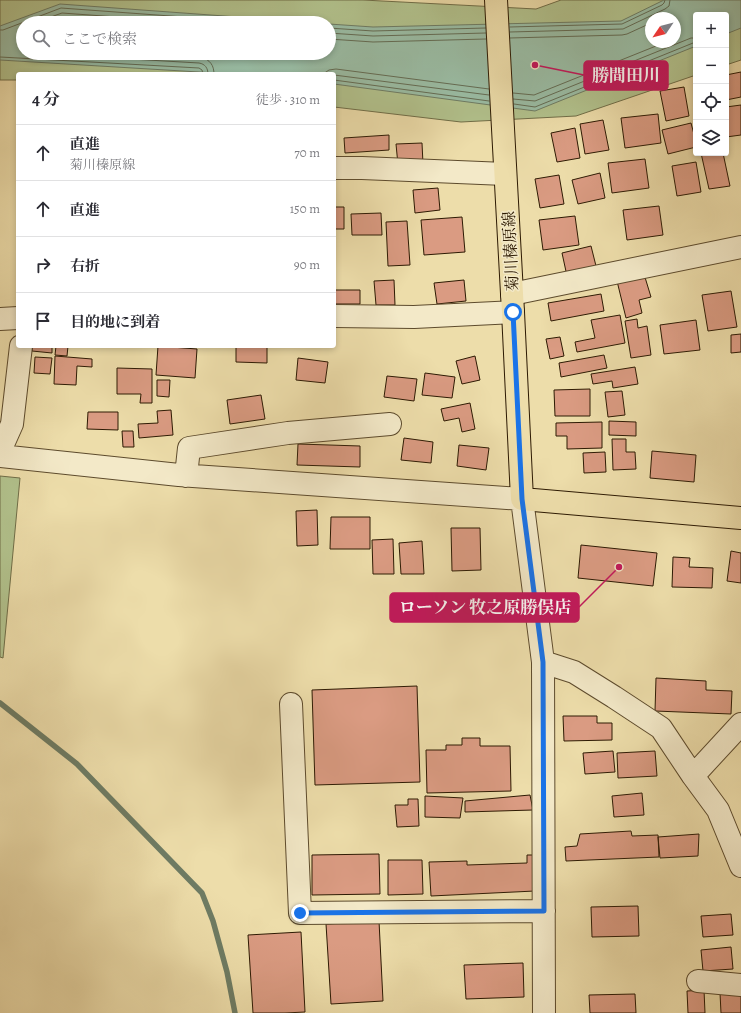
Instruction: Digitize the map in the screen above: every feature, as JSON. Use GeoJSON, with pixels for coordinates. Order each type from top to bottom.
{"type":"FeatureCollection","features":[{"type":"Feature","properties":{"kind":"main road","name":"菊川榛原線"},"geometry":{"type":"LineString","coordinates":[[496,0],[513,303],[522,499]]}},
{"type":"Feature","properties":{"kind":"main road"},"geometry":{"type":"LineString","coordinates":[[522,499],[741,518]]}},
{"type":"Feature","properties":{"kind":"street"},"geometry":{"type":"LineString","coordinates":[[336,168],[505,174]]}},
{"type":"Feature","properties":{"kind":"street"},"geometry":{"type":"LineString","coordinates":[[336,316],[414,317],[513,303],[741,247]]}},
{"type":"Feature","properties":{"kind":"street"},"geometry":{"type":"LineString","coordinates":[[0,319],[16,318]]}},
{"type":"Feature","properties":{"kind":"street"},"geometry":{"type":"LineString","coordinates":[[0,451],[12,424],[21,348]]}},
{"type":"Feature","properties":{"kind":"street"},"geometry":{"type":"LineString","coordinates":[[186,476],[189,448],[288,433],[390,424]]}},
{"type":"Feature","properties":{"kind":"street"},"geometry":{"type":"LineString","coordinates":[[0,456],[186,476],[522,499],[543,662],[544,1013]]}},
{"type":"Feature","properties":{"kind":"street"},"geometry":{"type":"LineString","coordinates":[[543,662],[574,672],[661,728],[718,810],[741,866]]}},
{"type":"Feature","properties":{"kind":"street"},"geometry":{"type":"LineString","coordinates":[[292,704],[300,913],[544,911]]}},
{"type":"Feature","properties":{"kind":"street"},"geometry":{"type":"LineString","coordinates":[[693,776],[741,724]]}},
{"type":"Feature","properties":{"kind":"street"},"geometry":{"type":"LineString","coordinates":[[698,981],[741,985]]}},
{"type":"Feature","properties":{"kind":"shaded area"},"geometry":{"type":"Polygon","coordinates":[[[0,0],[363,0],[536,9],[561,0],[741,0],[741,60],[729,64],[729,12],[693,12],[693,76],[576,116],[461,122],[336,107],[336,72],[16,72],[16,80],[0,80],[0,0]]]}},
{"type":"Feature","properties":{"kind":"shaded area"},"geometry":{"type":"Polygon","coordinates":[[[0,476],[20,478],[3,658],[0,657],[0,476]]]}},
{"type":"Feature","properties":{"kind":"water"},"geometry":{"type":"Polygon","coordinates":[[[664,0],[741,0],[741,28],[729,33],[729,12],[693,12],[693,47],[535,111],[336,84],[336,72],[199,72],[0,60],[0,26],[16,20],[16,60],[336,60],[336,24],[373,27],[621,21],[664,0]]]}},
{"type":"Feature","properties":{"kind":"water"},"geometry":{"type":"Polygon","coordinates":[[[60,4],[224,16],[27,16],[60,4]]]}},
{"type":"Feature","properties":{"kind":"building"},"geometry":{"type":"Polygon","coordinates":[[[741,72],[741,97],[729,99],[729,74],[741,72]]]}},
{"type":"Feature","properties":{"kind":"building"},"geometry":{"type":"Polygon","coordinates":[[[684,87],[689,116],[666,121],[660,91],[684,87]]]}},
{"type":"Feature","properties":{"kind":"building"},"geometry":{"type":"Polygon","coordinates":[[[741,105],[741,135],[729,137],[729,107],[741,105]]]}},
{"type":"Feature","properties":{"kind":"building"},"geometry":{"type":"Polygon","coordinates":[[[658,114],[661,143],[625,148],[621,118],[658,114]]]}},
{"type":"Feature","properties":{"kind":"building"},"geometry":{"type":"Polygon","coordinates":[[[603,120],[609,150],[585,154],[580,124],[603,120]]]}},
{"type":"Feature","properties":{"kind":"building"},"geometry":{"type":"Polygon","coordinates":[[[691,123],[693,131],[693,148],[668,154],[662,130],[691,123]]]}},
{"type":"Feature","properties":{"kind":"building"},"geometry":{"type":"Polygon","coordinates":[[[575,128],[580,158],[557,162],[551,133],[575,128]]]}},
{"type":"Feature","properties":{"kind":"building"},"geometry":{"type":"Polygon","coordinates":[[[389,135],[389,150],[345,153],[344,138],[389,135]]]}},
{"type":"Feature","properties":{"kind":"building"},"geometry":{"type":"Polygon","coordinates":[[[422,143],[423,164],[398,165],[396,144],[422,143]]]}},
{"type":"Feature","properties":{"kind":"building"},"geometry":{"type":"Polygon","coordinates":[[[702,156],[724,156],[730,186],[709,189],[702,156]]]}},
{"type":"Feature","properties":{"kind":"building"},"geometry":{"type":"Polygon","coordinates":[[[645,159],[649,188],[612,193],[608,163],[645,159]]]}},
{"type":"Feature","properties":{"kind":"building"},"geometry":{"type":"Polygon","coordinates":[[[696,162],[701,192],[677,196],[672,166],[696,162]]]}},
{"type":"Feature","properties":{"kind":"building"},"geometry":{"type":"Polygon","coordinates":[[[600,173],[605,198],[578,204],[572,180],[600,173]]]}},
{"type":"Feature","properties":{"kind":"building"},"geometry":{"type":"Polygon","coordinates":[[[559,175],[564,204],[540,208],[535,179],[559,175]]]}},
{"type":"Feature","properties":{"kind":"building"},"geometry":{"type":"Polygon","coordinates":[[[438,188],[440,210],[415,213],[413,190],[438,188]]]}},
{"type":"Feature","properties":{"kind":"building"},"geometry":{"type":"Polygon","coordinates":[[[659,206],[663,235],[627,240],[623,210],[659,206]]]}},
{"type":"Feature","properties":{"kind":"building"},"geometry":{"type":"Polygon","coordinates":[[[336,207],[344,207],[344,229],[336,229],[336,207]]]}},
{"type":"Feature","properties":{"kind":"building"},"geometry":{"type":"Polygon","coordinates":[[[381,213],[382,235],[352,235],[351,214],[381,213]]]}},
{"type":"Feature","properties":{"kind":"building"},"geometry":{"type":"Polygon","coordinates":[[[575,216],[579,245],[543,250],[539,220],[575,216]]]}},
{"type":"Feature","properties":{"kind":"building"},"geometry":{"type":"Polygon","coordinates":[[[462,217],[465,252],[424,255],[421,220],[462,217]]]}},
{"type":"Feature","properties":{"kind":"building"},"geometry":{"type":"Polygon","coordinates":[[[407,221],[410,265],[388,266],[386,222],[407,221]]]}},
{"type":"Feature","properties":{"kind":"building"},"geometry":{"type":"Polygon","coordinates":[[[591,246],[597,270],[567,276],[562,253],[591,246]]]}},
{"type":"Feature","properties":{"kind":"building"},"geometry":{"type":"Polygon","coordinates":[[[644,274],[651,297],[639,300],[642,313],[626,318],[617,281],[644,274]]]}},
{"type":"Feature","properties":{"kind":"building"},"geometry":{"type":"Polygon","coordinates":[[[394,280],[395,305],[376,305],[374,281],[394,280]]]}},
{"type":"Feature","properties":{"kind":"building"},"geometry":{"type":"Polygon","coordinates":[[[464,280],[466,301],[437,304],[434,283],[464,280]]]}},
{"type":"Feature","properties":{"kind":"building"},"geometry":{"type":"Polygon","coordinates":[[[336,290],[360,290],[360,304],[336,304],[336,290]]]}},
{"type":"Feature","properties":{"kind":"building"},"geometry":{"type":"Polygon","coordinates":[[[731,291],[737,327],[708,331],[702,295],[731,291]]]}},
{"type":"Feature","properties":{"kind":"building"},"geometry":{"type":"Polygon","coordinates":[[[601,294],[604,311],[551,321],[548,303],[601,294]]]}},
{"type":"Feature","properties":{"kind":"building"},"geometry":{"type":"Polygon","coordinates":[[[620,315],[625,343],[577,352],[575,342],[595,338],[591,320],[620,315]]]}},
{"type":"Feature","properties":{"kind":"building"},"geometry":{"type":"Polygon","coordinates":[[[637,319],[638,328],[647,326],[651,355],[631,358],[625,321],[637,319]]]}},
{"type":"Feature","properties":{"kind":"building"},"geometry":{"type":"Polygon","coordinates":[[[696,320],[700,350],[664,354],[660,325],[696,320]]]}},
{"type":"Feature","properties":{"kind":"building"},"geometry":{"type":"Polygon","coordinates":[[[741,334],[741,352],[731,353],[731,335],[741,334]]]}},
{"type":"Feature","properties":{"kind":"building"},"geometry":{"type":"Polygon","coordinates":[[[560,337],[564,356],[550,359],[546,339],[560,337]]]}},
{"type":"Feature","properties":{"kind":"building"},"geometry":{"type":"Polygon","coordinates":[[[32,348],[52,348],[52,353],[32,351],[32,348]]]}},
{"type":"Feature","properties":{"kind":"building"},"geometry":{"type":"Polygon","coordinates":[[[56,348],[68,348],[67,356],[55,355],[56,348]]]}},
{"type":"Feature","properties":{"kind":"building"},"geometry":{"type":"Polygon","coordinates":[[[158,348],[197,349],[195,378],[156,375],[158,348]]]}},
{"type":"Feature","properties":{"kind":"building"},"geometry":{"type":"Polygon","coordinates":[[[236,348],[267,348],[267,363],[236,362],[236,348]]]}},
{"type":"Feature","properties":{"kind":"building"},"geometry":{"type":"Polygon","coordinates":[[[604,355],[607,368],[561,377],[559,363],[604,355]]]}},
{"type":"Feature","properties":{"kind":"building"},"geometry":{"type":"Polygon","coordinates":[[[55,356],[92,359],[92,367],[77,366],[76,385],[54,384],[55,356]]]}},
{"type":"Feature","properties":{"kind":"building"},"geometry":{"type":"Polygon","coordinates":[[[475,356],[480,380],[462,384],[456,361],[475,356]]]}},
{"type":"Feature","properties":{"kind":"building"},"geometry":{"type":"Polygon","coordinates":[[[35,357],[52,358],[50,374],[34,373],[35,357]]]}},
{"type":"Feature","properties":{"kind":"building"},"geometry":{"type":"Polygon","coordinates":[[[298,358],[328,362],[325,383],[296,380],[298,358]]]}},
{"type":"Feature","properties":{"kind":"building"},"geometry":{"type":"Polygon","coordinates":[[[635,367],[638,384],[613,388],[612,381],[593,384],[591,374],[635,367]]]}},
{"type":"Feature","properties":{"kind":"building"},"geometry":{"type":"Polygon","coordinates":[[[117,368],[152,369],[152,403],[140,403],[141,394],[117,394],[117,368]]]}},
{"type":"Feature","properties":{"kind":"building"},"geometry":{"type":"Polygon","coordinates":[[[425,373],[455,377],[452,398],[422,395],[425,373]]]}},
{"type":"Feature","properties":{"kind":"building"},"geometry":{"type":"Polygon","coordinates":[[[387,376],[417,379],[414,401],[384,397],[387,376]]]}},
{"type":"Feature","properties":{"kind":"building"},"geometry":{"type":"Polygon","coordinates":[[[157,380],[170,380],[169,397],[157,396],[157,380]]]}},
{"type":"Feature","properties":{"kind":"building"},"geometry":{"type":"Polygon","coordinates":[[[590,389],[590,416],[555,416],[554,390],[590,389]]]}},
{"type":"Feature","properties":{"kind":"building"},"geometry":{"type":"Polygon","coordinates":[[[622,391],[625,415],[608,417],[605,392],[622,391]]]}},
{"type":"Feature","properties":{"kind":"building"},"geometry":{"type":"Polygon","coordinates":[[[261,395],[265,419],[230,424],[227,400],[261,395]]]}},
{"type":"Feature","properties":{"kind":"building"},"geometry":{"type":"Polygon","coordinates":[[[470,403],[475,429],[462,432],[459,418],[444,421],[441,409],[470,403]]]}},
{"type":"Feature","properties":{"kind":"building"},"geometry":{"type":"Polygon","coordinates":[[[171,410],[173,435],[139,438],[138,424],[158,423],[157,411],[171,410]]]}},
{"type":"Feature","properties":{"kind":"building"},"geometry":{"type":"Polygon","coordinates":[[[88,412],[118,412],[118,430],[87,429],[88,412]]]}},
{"type":"Feature","properties":{"kind":"building"},"geometry":{"type":"Polygon","coordinates":[[[609,421],[636,422],[636,436],[609,435],[609,421]]]}},
{"type":"Feature","properties":{"kind":"building"},"geometry":{"type":"Polygon","coordinates":[[[602,422],[602,448],[567,449],[567,436],[556,436],[556,423],[602,422]]]}},
{"type":"Feature","properties":{"kind":"building"},"geometry":{"type":"Polygon","coordinates":[[[122,431],[133,431],[134,447],[123,447],[122,431]]]}},
{"type":"Feature","properties":{"kind":"building"},"geometry":{"type":"Polygon","coordinates":[[[404,438],[433,442],[431,463],[401,460],[404,438]]]}},
{"type":"Feature","properties":{"kind":"building"},"geometry":{"type":"Polygon","coordinates":[[[612,439],[626,439],[626,452],[635,452],[636,469],[613,470],[612,439]]]}},
{"type":"Feature","properties":{"kind":"building"},"geometry":{"type":"Polygon","coordinates":[[[298,444],[360,446],[360,467],[297,465],[298,444]]]}},
{"type":"Feature","properties":{"kind":"building"},"geometry":{"type":"Polygon","coordinates":[[[459,445],[489,448],[486,470],[457,466],[459,445]]]}},
{"type":"Feature","properties":{"kind":"building"},"geometry":{"type":"Polygon","coordinates":[[[652,451],[696,455],[694,482],[650,478],[652,451]]]}},
{"type":"Feature","properties":{"kind":"building"},"geometry":{"type":"Polygon","coordinates":[[[605,452],[606,472],[584,473],[583,453],[605,452]]]}},
{"type":"Feature","properties":{"kind":"building"},"geometry":{"type":"Polygon","coordinates":[[[317,510],[318,545],[297,546],[296,511],[317,510]]]}},
{"type":"Feature","properties":{"kind":"building"},"geometry":{"type":"Polygon","coordinates":[[[331,517],[370,517],[370,549],[330,549],[331,517]]]}},
{"type":"Feature","properties":{"kind":"building"},"geometry":{"type":"Polygon","coordinates":[[[451,528],[480,528],[481,570],[452,571],[451,528]]]}},
{"type":"Feature","properties":{"kind":"building"},"geometry":{"type":"Polygon","coordinates":[[[393,539],[394,574],[373,574],[372,540],[393,539]]]}},
{"type":"Feature","properties":{"kind":"building"},"geometry":{"type":"Polygon","coordinates":[[[422,541],[424,574],[401,574],[399,543],[422,541]]]}},
{"type":"Feature","properties":{"kind":"building"},"geometry":{"type":"Polygon","coordinates":[[[581,545],[657,553],[653,586],[578,578],[581,545]]]}},
{"type":"Feature","properties":{"kind":"building"},"geometry":{"type":"Polygon","coordinates":[[[731,551],[741,553],[741,583],[727,581],[731,551]]]}},
{"type":"Feature","properties":{"kind":"building"},"geometry":{"type":"Polygon","coordinates":[[[673,557],[690,558],[689,567],[713,568],[712,588],[672,587],[673,557]]]}},
{"type":"Feature","properties":{"kind":"building"},"geometry":{"type":"Polygon","coordinates":[[[656,678],[706,681],[706,690],[732,691],[731,714],[655,711],[656,678]]]}},
{"type":"Feature","properties":{"kind":"building"},"geometry":{"type":"Polygon","coordinates":[[[417,686],[420,782],[315,785],[312,690],[417,686]]]}},
{"type":"Feature","properties":{"kind":"building"},"geometry":{"type":"Polygon","coordinates":[[[563,716],[597,716],[597,723],[612,723],[612,740],[564,741],[563,716]]]}},
{"type":"Feature","properties":{"kind":"building"},"geometry":{"type":"Polygon","coordinates":[[[462,738],[480,738],[480,746],[510,746],[511,791],[427,793],[426,750],[446,750],[446,745],[462,745],[462,738]]]}},
{"type":"Feature","properties":{"kind":"building"},"geometry":{"type":"Polygon","coordinates":[[[613,751],[615,772],[585,774],[583,753],[613,751]]]}},
{"type":"Feature","properties":{"kind":"building"},"geometry":{"type":"Polygon","coordinates":[[[655,751],[657,776],[618,778],[617,753],[655,751]]]}},
{"type":"Feature","properties":{"kind":"building"},"geometry":{"type":"Polygon","coordinates":[[[642,793],[644,815],[614,817],[612,796],[642,793]]]}},
{"type":"Feature","properties":{"kind":"building"},"geometry":{"type":"Polygon","coordinates":[[[530,795],[533,810],[465,812],[465,801],[530,795]]]}},
{"type":"Feature","properties":{"kind":"building"},"geometry":{"type":"Polygon","coordinates":[[[425,796],[463,798],[460,818],[425,817],[425,796]]]}},
{"type":"Feature","properties":{"kind":"building"},"geometry":{"type":"Polygon","coordinates":[[[408,799],[418,799],[419,826],[397,827],[395,805],[408,805],[408,799]]]}},
{"type":"Feature","properties":{"kind":"building"},"geometry":{"type":"Polygon","coordinates":[[[631,831],[632,836],[658,835],[659,857],[566,861],[565,847],[577,846],[580,834],[631,831]]]}},
{"type":"Feature","properties":{"kind":"building"},"geometry":{"type":"Polygon","coordinates":[[[699,834],[698,856],[660,858],[658,837],[699,834]]]}},
{"type":"Feature","properties":{"kind":"building"},"geometry":{"type":"Polygon","coordinates":[[[379,854],[380,894],[312,895],[312,855],[379,854]]]}},
{"type":"Feature","properties":{"kind":"building"},"geometry":{"type":"Polygon","coordinates":[[[527,855],[534,855],[535,891],[431,896],[429,862],[467,861],[467,865],[527,863],[527,855]]]}},
{"type":"Feature","properties":{"kind":"building"},"geometry":{"type":"Polygon","coordinates":[[[388,860],[422,860],[423,894],[388,895],[388,860]]]}},
{"type":"Feature","properties":{"kind":"building"},"geometry":{"type":"Polygon","coordinates":[[[638,906],[639,936],[592,937],[591,907],[638,906]]]}},
{"type":"Feature","properties":{"kind":"building"},"geometry":{"type":"Polygon","coordinates":[[[731,914],[733,935],[703,937],[701,916],[731,914]]]}},
{"type":"Feature","properties":{"kind":"building"},"geometry":{"type":"Polygon","coordinates":[[[379,921],[383,1001],[331,1004],[326,924],[379,921]]]}},
{"type":"Feature","properties":{"kind":"building"},"geometry":{"type":"Polygon","coordinates":[[[301,932],[305,1012],[253,1013],[248,935],[301,932]]]}},
{"type":"Feature","properties":{"kind":"building"},"geometry":{"type":"Polygon","coordinates":[[[731,947],[733,969],[703,971],[701,950],[731,947]]]}},
{"type":"Feature","properties":{"kind":"building"},"geometry":{"type":"Polygon","coordinates":[[[523,963],[524,997],[466,999],[464,965],[523,963]]]}},
{"type":"Feature","properties":{"kind":"building"},"geometry":{"type":"Polygon","coordinates":[[[704,990],[705,1013],[688,1013],[687,991],[704,990]]]}},
{"type":"Feature","properties":{"kind":"building"},"geometry":{"type":"Polygon","coordinates":[[[741,991],[741,1013],[721,1013],[720,993],[741,991]]]}},
{"type":"Feature","properties":{"kind":"building"},"geometry":{"type":"Polygon","coordinates":[[[635,994],[636,1013],[590,1013],[589,995],[635,994]]]}},
{"type":"Feature","properties":{"kind":"waterway"},"geometry":{"type":"LineString","coordinates":[[0,703],[77,764],[202,893],[213,921],[227,972],[235,1013]]}},
{"type":"Feature","properties":{"kind":"place","name":"勝間田川"},"geometry":{"type":"Point","coordinates":[535,65]}},
{"type":"Feature","properties":{"kind":"place","name":"ローソン 牧之原勝俣店"},"geometry":{"type":"Point","coordinates":[619,567]}},
{"type":"Feature","properties":{"kind":"route"},"geometry":{"type":"LineString","coordinates":[[300,913],[544,911],[543,662],[522,499],[513,312]]}}]}
